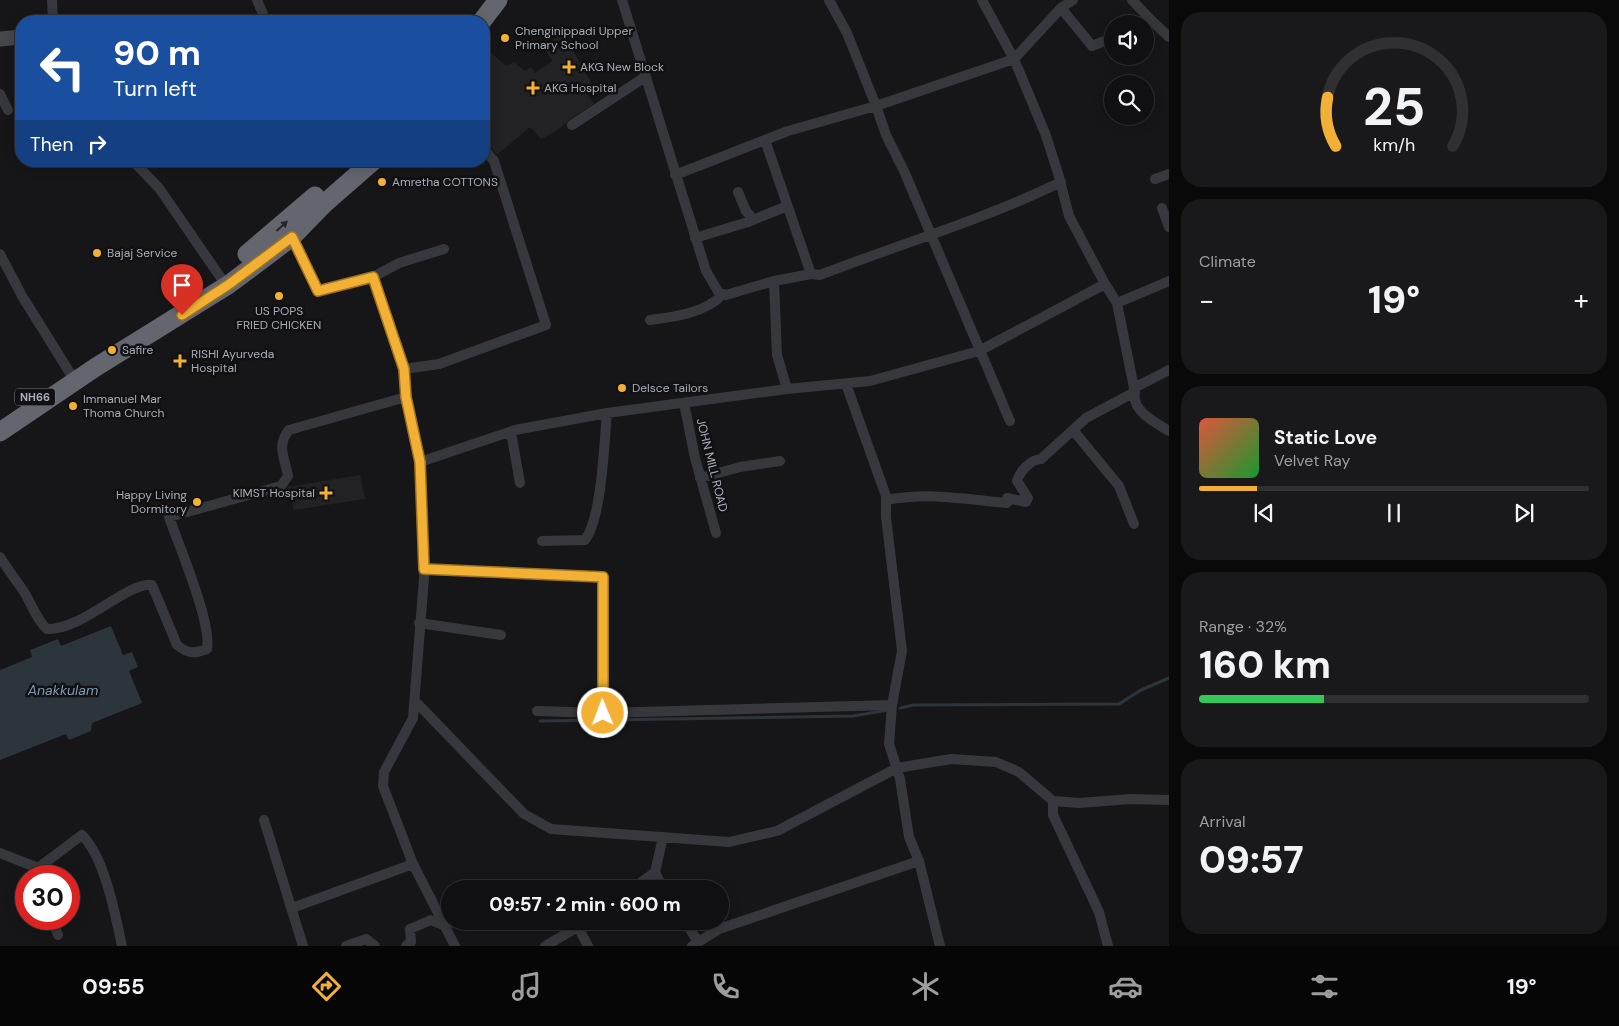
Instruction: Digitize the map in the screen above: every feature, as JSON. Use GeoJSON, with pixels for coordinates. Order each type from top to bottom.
{"type":"FeatureCollection","features":[{"type":"Feature","properties":{"kind":"highway"},"geometry":{"type":"LineString","coordinates":[[487,15],[498,0]]}},
{"type":"Feature","properties":{"kind":"highway","name":"NH66"},"geometry":{"type":"LineString","coordinates":[[0,432],[96,368],[228,285],[292,237],[321,198],[349,167]]}},
{"type":"Feature","properties":{"kind":"highway","name":"NH66"},"geometry":{"type":"LineString","coordinates":[[0,421],[70,373],[221,278],[321,198],[365,167]]}},
{"type":"Feature","properties":{"kind":"main road"},"geometry":{"type":"LineString","coordinates":[[0,39],[15,38]]}},
{"type":"Feature","properties":{"kind":"street"},"geometry":{"type":"LineString","coordinates":[[52,0],[53,15]]}},
{"type":"Feature","properties":{"kind":"street"},"geometry":{"type":"LineString","coordinates":[[257,0],[263,15]]}},
{"type":"Feature","properties":{"kind":"street"},"geometry":{"type":"LineString","coordinates":[[622,0],[706,271],[719,293],[723,294]]}},
{"type":"Feature","properties":{"kind":"street"},"geometry":{"type":"LineString","coordinates":[[829,0],[847,33],[886,135],[904,171],[1010,421]]}},
{"type":"Feature","properties":{"kind":"street"},"geometry":{"type":"LineString","coordinates":[[982,0],[1014,59],[1045,133],[1061,182],[1069,216],[1117,303],[1135,390],[1134,401],[1145,415],[1169,431]]}},
{"type":"Feature","properties":{"kind":"street"},"geometry":{"type":"LineString","coordinates":[[675,175],[765,140],[876,106],[1014,59],[1061,8],[1073,0]]}},
{"type":"Feature","properties":{"kind":"street"},"geometry":{"type":"LineString","coordinates":[[1132,0],[1143,15]]}},
{"type":"Feature","properties":{"kind":"street"},"geometry":{"type":"LineString","coordinates":[[1061,8],[1092,46],[1104,41]]}},
{"type":"Feature","properties":{"kind":"street"},"geometry":{"type":"LineString","coordinates":[[1154,26],[1169,37]]}},
{"type":"Feature","properties":{"kind":"street"},"geometry":{"type":"LineString","coordinates":[[572,125],[645,77]]}},
{"type":"Feature","properties":{"kind":"street"},"geometry":{"type":"LineString","coordinates":[[0,94],[8,110]]}},
{"type":"Feature","properties":{"kind":"street"},"geometry":{"type":"LineString","coordinates":[[765,140],[811,274]]}},
{"type":"Feature","properties":{"kind":"street"},"geometry":{"type":"LineString","coordinates":[[404,369],[439,364],[546,325],[494,161],[490,156]]}},
{"type":"Feature","properties":{"kind":"street"},"geometry":{"type":"LineString","coordinates":[[140,167],[159,188],[221,278]]}},
{"type":"Feature","properties":{"kind":"street"},"geometry":{"type":"LineString","coordinates":[[1155,179],[1169,174]]}},
{"type":"Feature","properties":{"kind":"street"},"geometry":{"type":"LineString","coordinates":[[650,320],[687,313],[714,303],[723,294],[774,280],[811,274],[820,275],[931,236],[1022,201],[1061,182]]}},
{"type":"Feature","properties":{"kind":"street"},"geometry":{"type":"LineString","coordinates":[[738,192],[746,211],[753,219]]}},
{"type":"Feature","properties":{"kind":"street"},"geometry":{"type":"LineString","coordinates":[[695,238],[787,206]]}},
{"type":"Feature","properties":{"kind":"street"},"geometry":{"type":"LineString","coordinates":[[1162,208],[1169,227]]}},
{"type":"Feature","properties":{"kind":"street"},"geometry":{"type":"LineString","coordinates":[[292,237],[318,291],[373,277],[399,263],[444,248]]}},
{"type":"Feature","properties":{"kind":"street"},"geometry":{"type":"LineString","coordinates":[[0,254],[22,296],[70,373]]}},
{"type":"Feature","properties":{"kind":"street"},"geometry":{"type":"LineString","coordinates":[[373,277],[404,369],[406,397],[420,462],[424,569],[413,718],[384,772],[383,786],[413,864],[441,910]]}},
{"type":"Feature","properties":{"kind":"street"},"geometry":{"type":"LineString","coordinates":[[774,280],[777,355],[787,389]]}},
{"type":"Feature","properties":{"kind":"street"},"geometry":{"type":"LineString","coordinates":[[1117,303],[1169,280]]}},
{"type":"Feature","properties":{"kind":"street"},"geometry":{"type":"LineString","coordinates":[[420,462],[511,432],[607,413],[787,389],[870,381],[979,351],[1106,284]]}},
{"type":"Feature","properties":{"kind":"street"},"geometry":{"type":"LineString","coordinates":[[886,500],[940,495],[1007,503],[1007,498],[1026,502],[1028,498],[1017,481],[1019,474],[1035,460],[1041,458],[1086,418],[1169,370]]}},
{"type":"Feature","properties":{"kind":"street"},"geometry":{"type":"LineString","coordinates":[[846,384],[875,463],[886,500],[886,517],[902,651],[892,705],[890,744],[897,768],[909,837],[919,861],[940,946]]}},
{"type":"Feature","properties":{"kind":"street"},"geometry":{"type":"LineString","coordinates":[[0,557],[13,579],[20,586],[39,621],[47,629],[56,629],[79,621],[139,587],[152,585],[177,645],[185,652],[196,654],[207,650],[209,640],[195,588],[169,517],[281,486],[288,476],[281,445],[282,438],[289,430],[406,397]]}},
{"type":"Feature","properties":{"kind":"street","name":"JOHN MILL ROAD"},"geometry":{"type":"LineString","coordinates":[[684,403],[700,478],[716,533]]}},
{"type":"Feature","properties":{"kind":"street"},"geometry":{"type":"LineString","coordinates":[[542,541],[585,540],[590,533],[600,484],[607,413]]}},
{"type":"Feature","properties":{"kind":"street"},"geometry":{"type":"LineString","coordinates":[[1073,430],[1119,486],[1134,524]]}},
{"type":"Feature","properties":{"kind":"street"},"geometry":{"type":"LineString","coordinates":[[511,432],[520,483]]}},
{"type":"Feature","properties":{"kind":"street"},"geometry":{"type":"LineString","coordinates":[[700,478],[740,467],[780,461]]}},
{"type":"Feature","properties":{"kind":"street"},"geometry":{"type":"LineString","coordinates":[[424,569],[603,577],[603,713]]}},
{"type":"Feature","properties":{"kind":"street"},"geometry":{"type":"LineString","coordinates":[[419,623],[501,635]]}},
{"type":"Feature","properties":{"kind":"street"},"geometry":{"type":"LineString","coordinates":[[415,701],[524,814],[551,829],[729,842],[777,831],[897,768],[951,759],[996,762],[1019,772],[1053,801],[1079,803],[1132,799],[1169,800]]}},
{"type":"Feature","properties":{"kind":"street"},"geometry":{"type":"LineString","coordinates":[[537,711],[603,713],[892,705]]}},
{"type":"Feature","properties":{"kind":"street"},"geometry":{"type":"LineString","coordinates":[[1053,801],[1053,814],[1099,912],[1108,946]]}},
{"type":"Feature","properties":{"kind":"street"},"geometry":{"type":"LineString","coordinates":[[264,820],[303,946]]}},
{"type":"Feature","properties":{"kind":"street"},"geometry":{"type":"LineString","coordinates":[[46,865],[82,835],[91,844],[112,899],[122,946]]}},
{"type":"Feature","properties":{"kind":"street"},"geometry":{"type":"LineString","coordinates":[[659,880],[655,872],[663,837]]}},
{"type":"Feature","properties":{"kind":"street"},"geometry":{"type":"LineString","coordinates":[[0,853],[24,865]]}},
{"type":"Feature","properties":{"kind":"street"},"geometry":{"type":"LineString","coordinates":[[690,930],[695,944],[719,929],[919,861]]}},
{"type":"Feature","properties":{"kind":"street"},"geometry":{"type":"LineString","coordinates":[[292,908],[413,864]]}},
{"type":"Feature","properties":{"kind":"street"},"geometry":{"type":"LineString","coordinates":[[644,880],[655,872]]}},
{"type":"Feature","properties":{"kind":"street"},"geometry":{"type":"LineString","coordinates":[[406,946],[411,942],[410,929],[431,920],[441,922]]}},
{"type":"Feature","properties":{"kind":"street"},"geometry":{"type":"LineString","coordinates":[[56,930],[58,935]]}},
{"type":"Feature","properties":{"kind":"street"},"geometry":{"type":"LineString","coordinates":[[451,930],[455,946]]}},
{"type":"Feature","properties":{"kind":"street"},"geometry":{"type":"LineString","coordinates":[[545,946],[569,930]]}},
{"type":"Feature","properties":{"kind":"street"},"geometry":{"type":"LineString","coordinates":[[580,930],[588,946]]}},
{"type":"Feature","properties":{"kind":"street"},"geometry":{"type":"LineString","coordinates":[[346,946],[366,939],[375,946]]}},
{"type":"Feature","properties":{"kind":"shaded area","name":"AKG Hospital"},"geometry":{"type":"Polygon","coordinates":[[[563,33],[592,84],[585,91],[594,104],[555,132],[541,139],[530,127],[497,155],[490,146],[490,51],[506,66],[514,62],[525,71],[531,67],[535,73],[552,61],[545,49],[554,44],[552,41],[563,33]]]}},
{"type":"Feature","properties":{"kind":"shaded area","name":"KIMST Hospital"},"geometry":{"type":"Polygon","coordinates":[[[360,475],[365,499],[294,510],[287,487],[360,475]]]}},
{"type":"Feature","properties":{"kind":"water","name":"Anakkulam"},"geometry":{"type":"Polygon","coordinates":[[[111,626],[123,655],[132,652],[138,667],[129,671],[142,703],[92,723],[91,731],[69,740],[66,734],[0,760],[0,670],[32,657],[30,650],[58,639],[61,646],[111,626]]]}},
{"type":"Feature","properties":{"kind":"waterway"},"geometry":{"type":"LineString","coordinates":[[900,708],[914,705],[1119,704],[1141,690],[1169,678]]}},
{"type":"Feature","properties":{"kind":"waterway"},"geometry":{"type":"LineString","coordinates":[[540,721],[853,716],[888,710]]}},
{"type":"Feature","properties":{"kind":"place","name":"Chenginippadi Upper Primary School"},"geometry":{"type":"Point","coordinates":[505,38]}},
{"type":"Feature","properties":{"kind":"place","name":"AKG New Block"},"geometry":{"type":"Point","coordinates":[569,67]}},
{"type":"Feature","properties":{"kind":"place","name":"AKG Hospital"},"geometry":{"type":"Point","coordinates":[533,88]}},
{"type":"Feature","properties":{"kind":"place","name":"Amretha COTTONS"},"geometry":{"type":"Point","coordinates":[382,182]}},
{"type":"Feature","properties":{"kind":"place","name":"Bajaj Service"},"geometry":{"type":"Point","coordinates":[97,253]}},
{"type":"Feature","properties":{"kind":"place","name":"US POPS FRIED CHICKEN"},"geometry":{"type":"Point","coordinates":[279,296]}},
{"type":"Feature","properties":{"kind":"place","name":"Safire"},"geometry":{"type":"Point","coordinates":[112,350]}},
{"type":"Feature","properties":{"kind":"place","name":"RISHI Ayurveda Hospital"},"geometry":{"type":"Point","coordinates":[180,361]}},
{"type":"Feature","properties":{"kind":"place","name":"Delsce Tailors"},"geometry":{"type":"Point","coordinates":[622,388]}},
{"type":"Feature","properties":{"kind":"place","name":"Immanuel Mar Thoma Church"},"geometry":{"type":"Point","coordinates":[73,406]}},
{"type":"Feature","properties":{"kind":"place","name":"KIMST Hospital"},"geometry":{"type":"Point","coordinates":[326,493]}},
{"type":"Feature","properties":{"kind":"place","name":"Happy Living Dormitory"},"geometry":{"type":"Point","coordinates":[197,502]}},
{"type":"Feature","properties":{"kind":"route"},"geometry":{"type":"LineString","coordinates":[[182,315],[228,285],[292,237],[318,291],[373,277],[404,369],[406,397],[420,462],[424,569],[574,574],[603,577],[603,713]]}}]}
